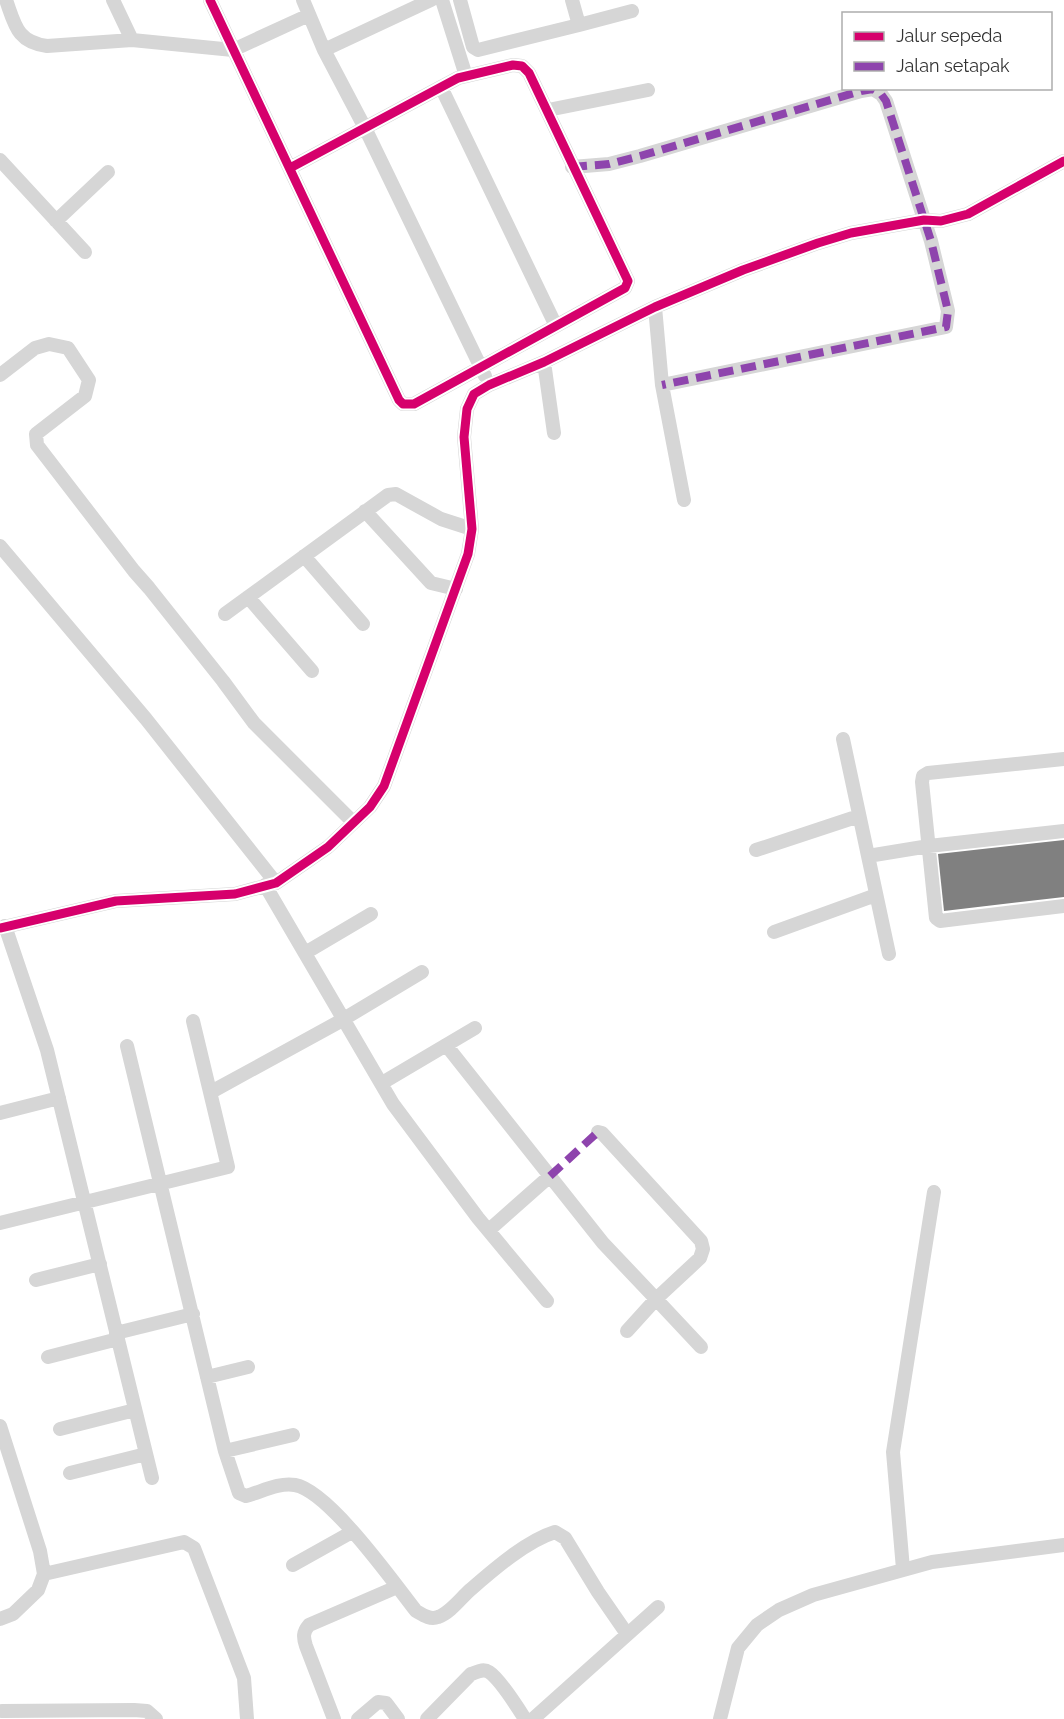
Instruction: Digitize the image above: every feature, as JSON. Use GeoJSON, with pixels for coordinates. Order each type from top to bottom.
{"type":"FeatureCollection","features":[{"type":"Feature","properties":{"kind":"street"},"geometry":{"type":"LineString","coordinates":[[6,0],[22,37],[33,44],[47,46],[132,40],[233,50],[309,15]]}},
{"type":"Feature","properties":{"kind":"street"},"geometry":{"type":"LineString","coordinates":[[113,0],[132,40]]}},
{"type":"Feature","properties":{"kind":"street"},"geometry":{"type":"LineString","coordinates":[[210,0],[399,400],[403,404],[414,404],[482,368],[625,288],[628,281],[572,167],[548,110],[529,73],[522,66],[513,65],[466,76],[441,87],[290,168]]}},
{"type":"Feature","properties":{"kind":"street"},"geometry":{"type":"LineString","coordinates":[[303,0],[324,50],[365,128],[489,385]]}},
{"type":"Feature","properties":{"kind":"street"},"geometry":{"type":"LineString","coordinates":[[324,50],[431,0]]}},
{"type":"Feature","properties":{"kind":"street"},"geometry":{"type":"LineString","coordinates":[[442,0],[466,76]]}},
{"type":"Feature","properties":{"kind":"street"},"geometry":{"type":"LineString","coordinates":[[460,0],[473,47],[478,50],[632,11]]}},
{"type":"Feature","properties":{"kind":"street"},"geometry":{"type":"LineString","coordinates":[[572,0],[579,25]]}},
{"type":"Feature","properties":{"kind":"street"},"geometry":{"type":"LineString","coordinates":[[441,87],[556,326]]}},
{"type":"Feature","properties":{"kind":"street"},"geometry":{"type":"LineString","coordinates":[[548,110],[648,90]]}},
{"type":"Feature","properties":{"kind":"street"},"geometry":{"type":"LineString","coordinates":[[572,167],[619,162],[741,125],[869,90]]}},
{"type":"Feature","properties":{"kind":"street"},"geometry":{"type":"LineString","coordinates":[[662,386],[946,327],[948,311],[924,220],[886,101],[875,90]]}},
{"type":"Feature","properties":{"kind":"street"},"geometry":{"type":"LineString","coordinates":[[0,160],[85,252]]}},
{"type":"Feature","properties":{"kind":"street"},"geometry":{"type":"LineString","coordinates":[[152,1478],[47,1050],[3,927],[116,901],[235,894],[270,884],[328,847],[370,807],[384,786],[468,554],[472,529],[464,437],[467,409],[474,394],[655,307],[743,270],[851,233],[924,220],[941,221],[968,214],[1054,167]]}},
{"type":"Feature","properties":{"kind":"street"},"geometry":{"type":"LineString","coordinates":[[56,221],[108,172]]}},
{"type":"Feature","properties":{"kind":"street"},"geometry":{"type":"LineString","coordinates":[[655,307],[662,386],[684,500]]}},
{"type":"Feature","properties":{"kind":"street"},"geometry":{"type":"LineString","coordinates":[[0,375],[35,348],[49,344],[68,348],[89,380],[85,396],[36,434],[37,445],[254,723],[353,822]]}},
{"type":"Feature","properties":{"kind":"street"},"geometry":{"type":"LineString","coordinates":[[544,362],[554,433]]}},
{"type":"Feature","properties":{"kind":"street"},"geometry":{"type":"LineString","coordinates":[[225,614],[388,495],[396,494],[441,519],[472,529]]}},
{"type":"Feature","properties":{"kind":"street"},"geometry":{"type":"LineString","coordinates":[[364,512],[431,583],[456,589]]}},
{"type":"Feature","properties":{"kind":"street"},"geometry":{"type":"LineString","coordinates":[[0,546],[146,719],[270,884],[305,953],[393,1104],[478,1218],[547,1300]]}},
{"type":"Feature","properties":{"kind":"street"},"geometry":{"type":"LineString","coordinates":[[304,556],[363,624]]}},
{"type":"Feature","properties":{"kind":"street"},"geometry":{"type":"LineString","coordinates":[[248,597],[312,671]]}},
{"type":"Feature","properties":{"kind":"street"},"geometry":{"type":"LineString","coordinates":[[843,740],[889,954]]}},
{"type":"Feature","properties":{"kind":"street"},"geometry":{"type":"LineString","coordinates":[[1064,759],[928,773],[923,776],[922,782],[936,918],[940,921],[1064,906]]}},
{"type":"Feature","properties":{"kind":"street"},"geometry":{"type":"LineString","coordinates":[[756,850],[859,816]]}},
{"type":"Feature","properties":{"kind":"street"},"geometry":{"type":"LineString","coordinates":[[868,856],[929,846],[1064,831]]}},
{"type":"Feature","properties":{"kind":"street"},"geometry":{"type":"LineString","coordinates":[[774,932],[876,895]]}},
{"type":"Feature","properties":{"kind":"street"},"geometry":{"type":"LineString","coordinates":[[305,953],[371,914]]}},
{"type":"Feature","properties":{"kind":"street"},"geometry":{"type":"LineString","coordinates":[[211,1092],[422,972]]}},
{"type":"Feature","properties":{"kind":"street"},"geometry":{"type":"LineString","coordinates":[[0,1223],[228,1167],[193,1021]]}},
{"type":"Feature","properties":{"kind":"street"},"geometry":{"type":"LineString","coordinates":[[382,1083],[474,1028]]}},
{"type":"Feature","properties":{"kind":"street"},"geometry":{"type":"LineString","coordinates":[[446,1045],[603,1243],[701,1347]]}},
{"type":"Feature","properties":{"kind":"street"},"geometry":{"type":"LineString","coordinates":[[127,1047],[225,1451],[237,1489],[242,1496],[278,1486],[296,1485],[317,1496],[352,1532],[416,1611],[427,1617],[437,1617],[528,1545],[555,1532],[565,1538],[627,1634]]}},
{"type":"Feature","properties":{"kind":"street"},"geometry":{"type":"LineString","coordinates":[[0,1113],[59,1098]]}},
{"type":"Feature","properties":{"kind":"street"},"geometry":{"type":"LineString","coordinates":[[598,1132],[602,1133],[701,1241],[703,1249],[700,1258],[656,1299],[627,1331]]}},
{"type":"Feature","properties":{"kind":"street"},"geometry":{"type":"LineString","coordinates":[[489,1230],[550,1176]]}},
{"type":"Feature","properties":{"kind":"street"},"geometry":{"type":"LineString","coordinates":[[903,1569],[893,1452],[934,1192]]}},
{"type":"Feature","properties":{"kind":"street"},"geometry":{"type":"LineString","coordinates":[[36,1280],[100,1264]]}},
{"type":"Feature","properties":{"kind":"street"},"geometry":{"type":"LineString","coordinates":[[48,1356],[193,1314]]}},
{"type":"Feature","properties":{"kind":"street"},"geometry":{"type":"LineString","coordinates":[[207,1377],[248,1367]]}},
{"type":"Feature","properties":{"kind":"street"},"geometry":{"type":"LineString","coordinates":[[60,1429],[135,1410]]}},
{"type":"Feature","properties":{"kind":"street"},"geometry":{"type":"LineString","coordinates":[[0,1426],[40,1551],[44,1574],[38,1590],[13,1614],[0,1619]]}},
{"type":"Feature","properties":{"kind":"street"},"geometry":{"type":"LineString","coordinates":[[225,1451],[293,1435]]}},
{"type":"Feature","properties":{"kind":"street"},"geometry":{"type":"LineString","coordinates":[[70,1473],[146,1454]]}},
{"type":"Feature","properties":{"kind":"street"},"geometry":{"type":"LineString","coordinates":[[293,1565],[352,1532]]}},
{"type":"Feature","properties":{"kind":"street"},"geometry":{"type":"LineString","coordinates":[[44,1574],[184,1542],[194,1548],[244,1678],[247,1719]]}},
{"type":"Feature","properties":{"kind":"street"},"geometry":{"type":"LineString","coordinates":[[720,1719],[738,1648],[757,1625],[779,1610],[813,1595],[932,1562],[1064,1545]]}},
{"type":"Feature","properties":{"kind":"street"},"geometry":{"type":"LineString","coordinates":[[334,1719],[306,1646],[303,1637],[304,1630],[309,1624],[397,1587]]}},
{"type":"Feature","properties":{"kind":"street"},"geometry":{"type":"LineString","coordinates":[[533,1719],[658,1607]]}},
{"type":"Feature","properties":{"kind":"street"},"geometry":{"type":"LineString","coordinates":[[427,1719],[471,1674],[480,1670],[489,1672],[511,1696],[525,1719]]}},
{"type":"Feature","properties":{"kind":"street"},"geometry":{"type":"LineString","coordinates":[[358,1719],[378,1702],[386,1703],[398,1719]]}},
{"type":"Feature","properties":{"kind":"street"},"geometry":{"type":"LineString","coordinates":[[1,1713],[84,1715],[147,1711],[156,1719]]}},
{"type":"Feature","properties":{"kind":"building"},"geometry":{"type":"Polygon","coordinates":[[[1064,840],[1064,897],[944,911],[938,854],[1064,840]]]}},
{"type":"Feature","properties":{"kind":"marked path"},"geometry":{"type":"LineString","coordinates":[[572,167],[609,164],[640,156],[867,90]]}},
{"type":"Feature","properties":{"kind":"marked path"},"geometry":{"type":"LineString","coordinates":[[662,385],[946,327],[948,311],[931,241],[886,101],[875,90]]}},
{"type":"Feature","properties":{"kind":"marked path"},"geometry":{"type":"LineString","coordinates":[[550,1176],[598,1132]]}},
{"type":"Feature","properties":{"kind":"cycle path"},"geometry":{"type":"LineString","coordinates":[[210,0],[399,400],[403,404],[414,404],[625,288],[628,281],[529,73],[522,66],[513,65],[458,78],[290,168]]}},
{"type":"Feature","properties":{"kind":"cycle path"},"geometry":{"type":"LineString","coordinates":[[0,928],[116,901],[235,894],[276,883],[328,847],[370,807],[384,786],[468,554],[472,529],[464,437],[467,409],[474,394],[655,307],[743,270],[851,233],[924,220],[941,221],[968,214],[1064,161]]}}]}
